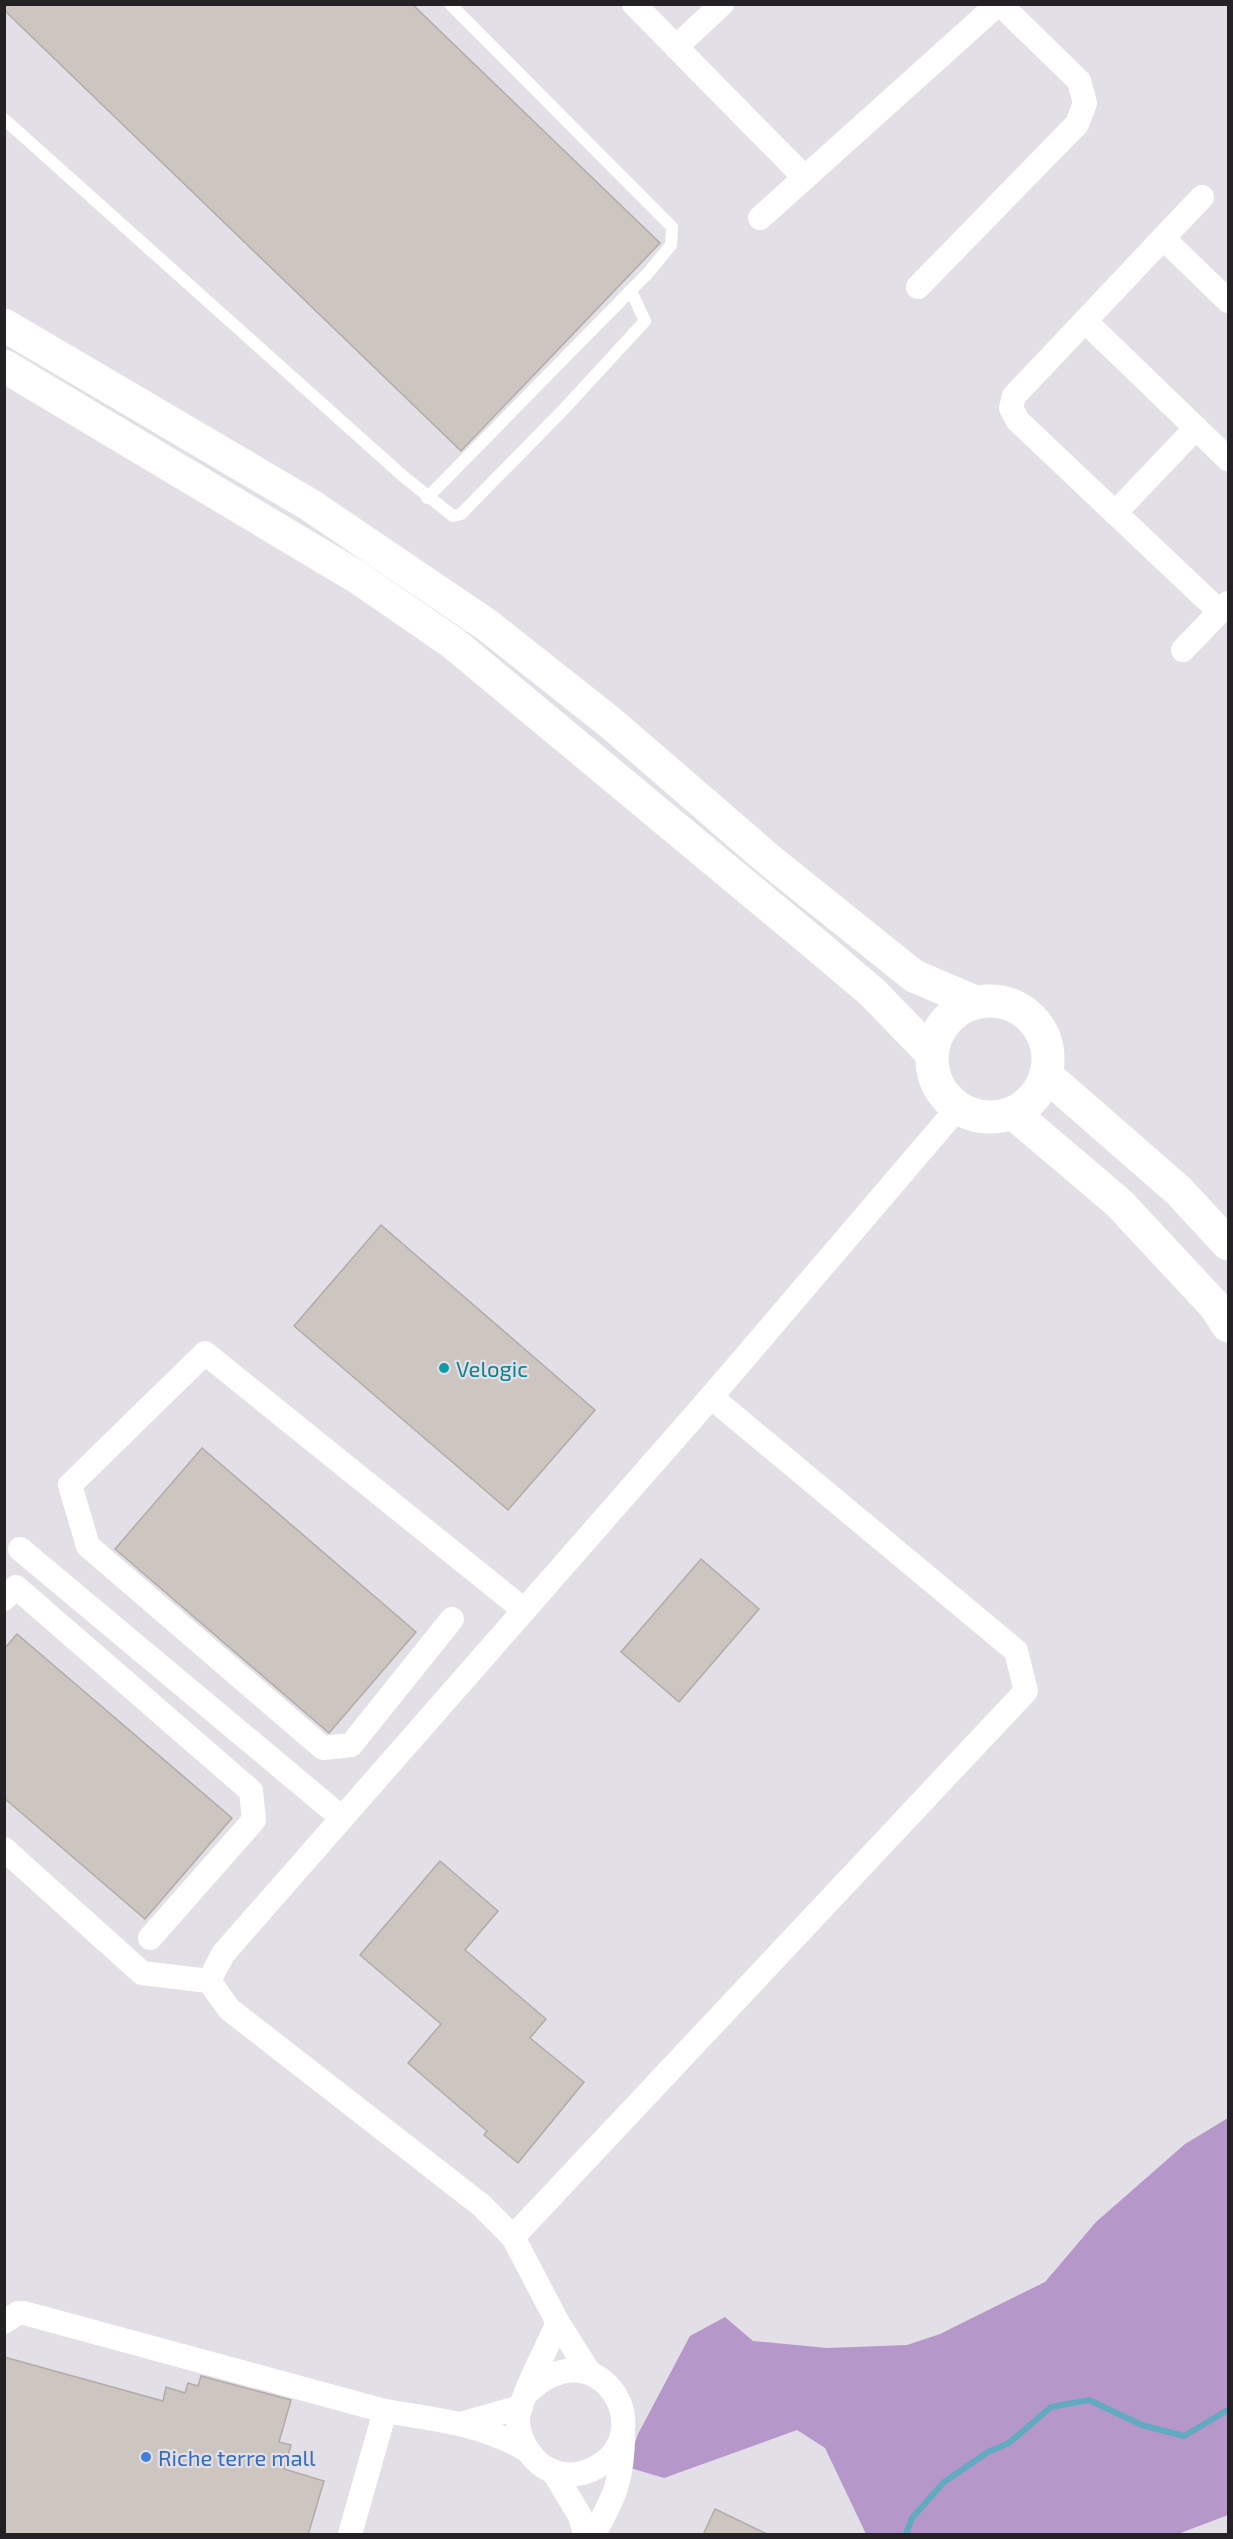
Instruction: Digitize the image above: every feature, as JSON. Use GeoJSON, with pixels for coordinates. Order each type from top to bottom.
{"type":"FeatureCollection","features":[{"type":"Feature","properties":{"kind":"street"},"geometry":{"type":"LineString","coordinates":[[634,4],[805,178]]}},
{"type":"Feature","properties":{"kind":"street"},"geometry":{"type":"LineString","coordinates":[[676,46],[722,4]]}},
{"type":"Feature","properties":{"kind":"street"},"geometry":{"type":"LineString","coordinates":[[760,218],[999,4],[1079,81],[1085,103],[1077,124],[918,287]]}},
{"type":"Feature","properties":{"kind":"street"},"geometry":{"type":"LineString","coordinates":[[1184,650],[1224,607],[1115,513],[1017,421],[1011,408],[1014,396],[1202,197]]}},
{"type":"Feature","properties":{"kind":"street"},"geometry":{"type":"LineString","coordinates":[[1163,238],[1228,301]]}},
{"type":"Feature","properties":{"kind":"street"},"geometry":{"type":"LineString","coordinates":[[1085,321],[1228,459]]}},
{"type":"Feature","properties":{"kind":"street"},"geometry":{"type":"LineString","coordinates":[[4,325],[310,505],[487,625],[612,724],[767,858],[914,976],[975,1002]]}},
{"type":"Feature","properties":{"kind":"street"},"geometry":{"type":"LineString","coordinates":[[4,366],[357,577],[453,643],[829,955],[873,993],[931,1053]]}},
{"type":"Feature","properties":{"kind":"street"},"geometry":{"type":"LineString","coordinates":[[1115,513],[1196,428]]}},
{"type":"Feature","properties":{"kind":"street"},"geometry":{"type":"LineString","coordinates":[[992,1000],[1010,1004],[1025,1012],[1037,1024],[1045,1040],[1048,1058],[1046,1075],[1039,1091],[1028,1104],[1013,1113],[983,1118],[956,1110],[939,1089],[932,1072],[931,1053],[936,1036],[945,1021],[958,1009],[975,1002],[992,1000]]}},
{"type":"Feature","properties":{"kind":"street"},"geometry":{"type":"LineString","coordinates":[[1046,1075],[1179,1191],[1228,1245]]}},
{"type":"Feature","properties":{"kind":"street"},"geometry":{"type":"LineString","coordinates":[[209,1981],[223,1954],[711,1397],[956,1110]]}},
{"type":"Feature","properties":{"kind":"street"},"geometry":{"type":"LineString","coordinates":[[1013,1113],[1119,1203],[1215,1306],[1228,1326]]}},
{"type":"Feature","properties":{"kind":"street"},"geometry":{"type":"LineString","coordinates":[[452,1619],[351,1745],[322,1748],[88,1545],[70,1485],[205,1353],[524,1610]]}},
{"type":"Feature","properties":{"kind":"street"},"geometry":{"type":"LineString","coordinates":[[513,2237],[1026,1691],[1016,1651],[711,1397]]}},
{"type":"Feature","properties":{"kind":"street"},"geometry":{"type":"LineString","coordinates":[[20,1549],[342,1818]]}},
{"type":"Feature","properties":{"kind":"street"},"geometry":{"type":"LineString","coordinates":[[4,1599],[16,1587],[251,1791],[254,1820],[150,1938]]}},
{"type":"Feature","properties":{"kind":"street"},"geometry":{"type":"LineString","coordinates":[[4,1849],[142,1972],[209,1981],[229,2009],[481,2205],[513,2237],[558,2323],[590,2372],[605,2382],[617,2396],[622,2410],[623,2467],[615,2496],[594,2535]]}},
{"type":"Feature","properties":{"kind":"street"},"geometry":{"type":"LineString","coordinates":[[4,2322],[18,2313],[24,2313],[385,2410],[460,2424],[500,2436],[528,2451],[543,2467],[571,2475],[590,2471],[606,2461],[617,2446],[623,2429]]}},
{"type":"Feature","properties":{"kind":"street"},"geometry":{"type":"LineString","coordinates":[[528,2451],[519,2428],[525,2399],[558,2323]]}},
{"type":"Feature","properties":{"kind":"street"},"geometry":{"type":"LineString","coordinates":[[460,2424],[525,2399],[543,2377],[561,2370],[590,2372]]}},
{"type":"Feature","properties":{"kind":"street"},"geometry":{"type":"LineString","coordinates":[[350,2535],[385,2410]]}},
{"type":"Feature","properties":{"kind":"street"},"geometry":{"type":"LineString","coordinates":[[553,2471],[580,2516],[585,2535]]}},
{"type":"Feature","properties":{"kind":"lane"},"geometry":{"type":"LineString","coordinates":[[428,498],[631,291],[671,245],[672,227],[450,4]]}},
{"type":"Feature","properties":{"kind":"lane"},"geometry":{"type":"LineString","coordinates":[[4,119],[428,498],[453,516],[461,514],[565,408],[645,321],[631,291]]}},
{"type":"Feature","properties":{"kind":"shaded area"},"geometry":{"type":"Polygon","coordinates":[[[1228,2118],[1228,2515],[1178,2534],[866,2534],[825,2448],[797,2430],[664,2478],[627,2467],[638,2434],[690,2336],[725,2317],[753,2341],[827,2348],[907,2345],[940,2334],[1045,2282],[1096,2222],[1185,2144],[1228,2118]]]}},
{"type":"Feature","properties":{"kind":"building"},"geometry":{"type":"Polygon","coordinates":[[[4,4],[412,4],[660,243],[461,451],[4,10],[4,4]]]}},
{"type":"Feature","properties":{"kind":"building","name":"Velogic"},"geometry":{"type":"Polygon","coordinates":[[[381,1225],[595,1410],[508,1510],[294,1326],[381,1225]]]}},
{"type":"Feature","properties":{"kind":"building"},"geometry":{"type":"Polygon","coordinates":[[[202,1448],[416,1632],[329,1733],[115,1549],[202,1448]]]}},
{"type":"Feature","properties":{"kind":"building"},"geometry":{"type":"Polygon","coordinates":[[[701,1559],[759,1609],[679,1702],[621,1652],[701,1559]]]}},
{"type":"Feature","properties":{"kind":"building"},"geometry":{"type":"Polygon","coordinates":[[[17,1634],[232,1818],[145,1919],[4,1798],[4,1649],[17,1634]]]}},
{"type":"Feature","properties":{"kind":"building"},"geometry":{"type":"Polygon","coordinates":[[[440,1861],[498,1911],[465,1950],[546,2019],[530,2038],[584,2082],[518,2163],[484,2135],[487,2131],[408,2063],[441,2024],[360,1955],[440,1861]]]}},
{"type":"Feature","properties":{"kind":"building","name":"Riche terre mall"},"geometry":{"type":"Polygon","coordinates":[[[4,2357],[163,2401],[166,2387],[185,2393],[188,2383],[198,2386],[201,2376],[291,2400],[279,2442],[291,2445],[284,2469],[324,2481],[308,2535],[4,2535],[4,2357]]]}},
{"type":"Feature","properties":{"kind":"building"},"geometry":{"type":"Polygon","coordinates":[[[715,2509],[769,2535],[703,2535],[715,2509]]]}},
{"type":"Feature","properties":{"kind":"waterway"},"geometry":{"type":"LineString","coordinates":[[906,2534],[912,2518],[944,2482],[988,2452],[1009,2443],[1051,2407],[1089,2400],[1142,2425],[1184,2436],[1228,2410]]}},
{"type":"Feature","properties":{"kind":"place","name":"Velogic"},"geometry":{"type":"Point","coordinates":[444,1368]}},
{"type":"Feature","properties":{"kind":"place","name":"Riche terre mall"},"geometry":{"type":"Point","coordinates":[146,2457]}}]}
